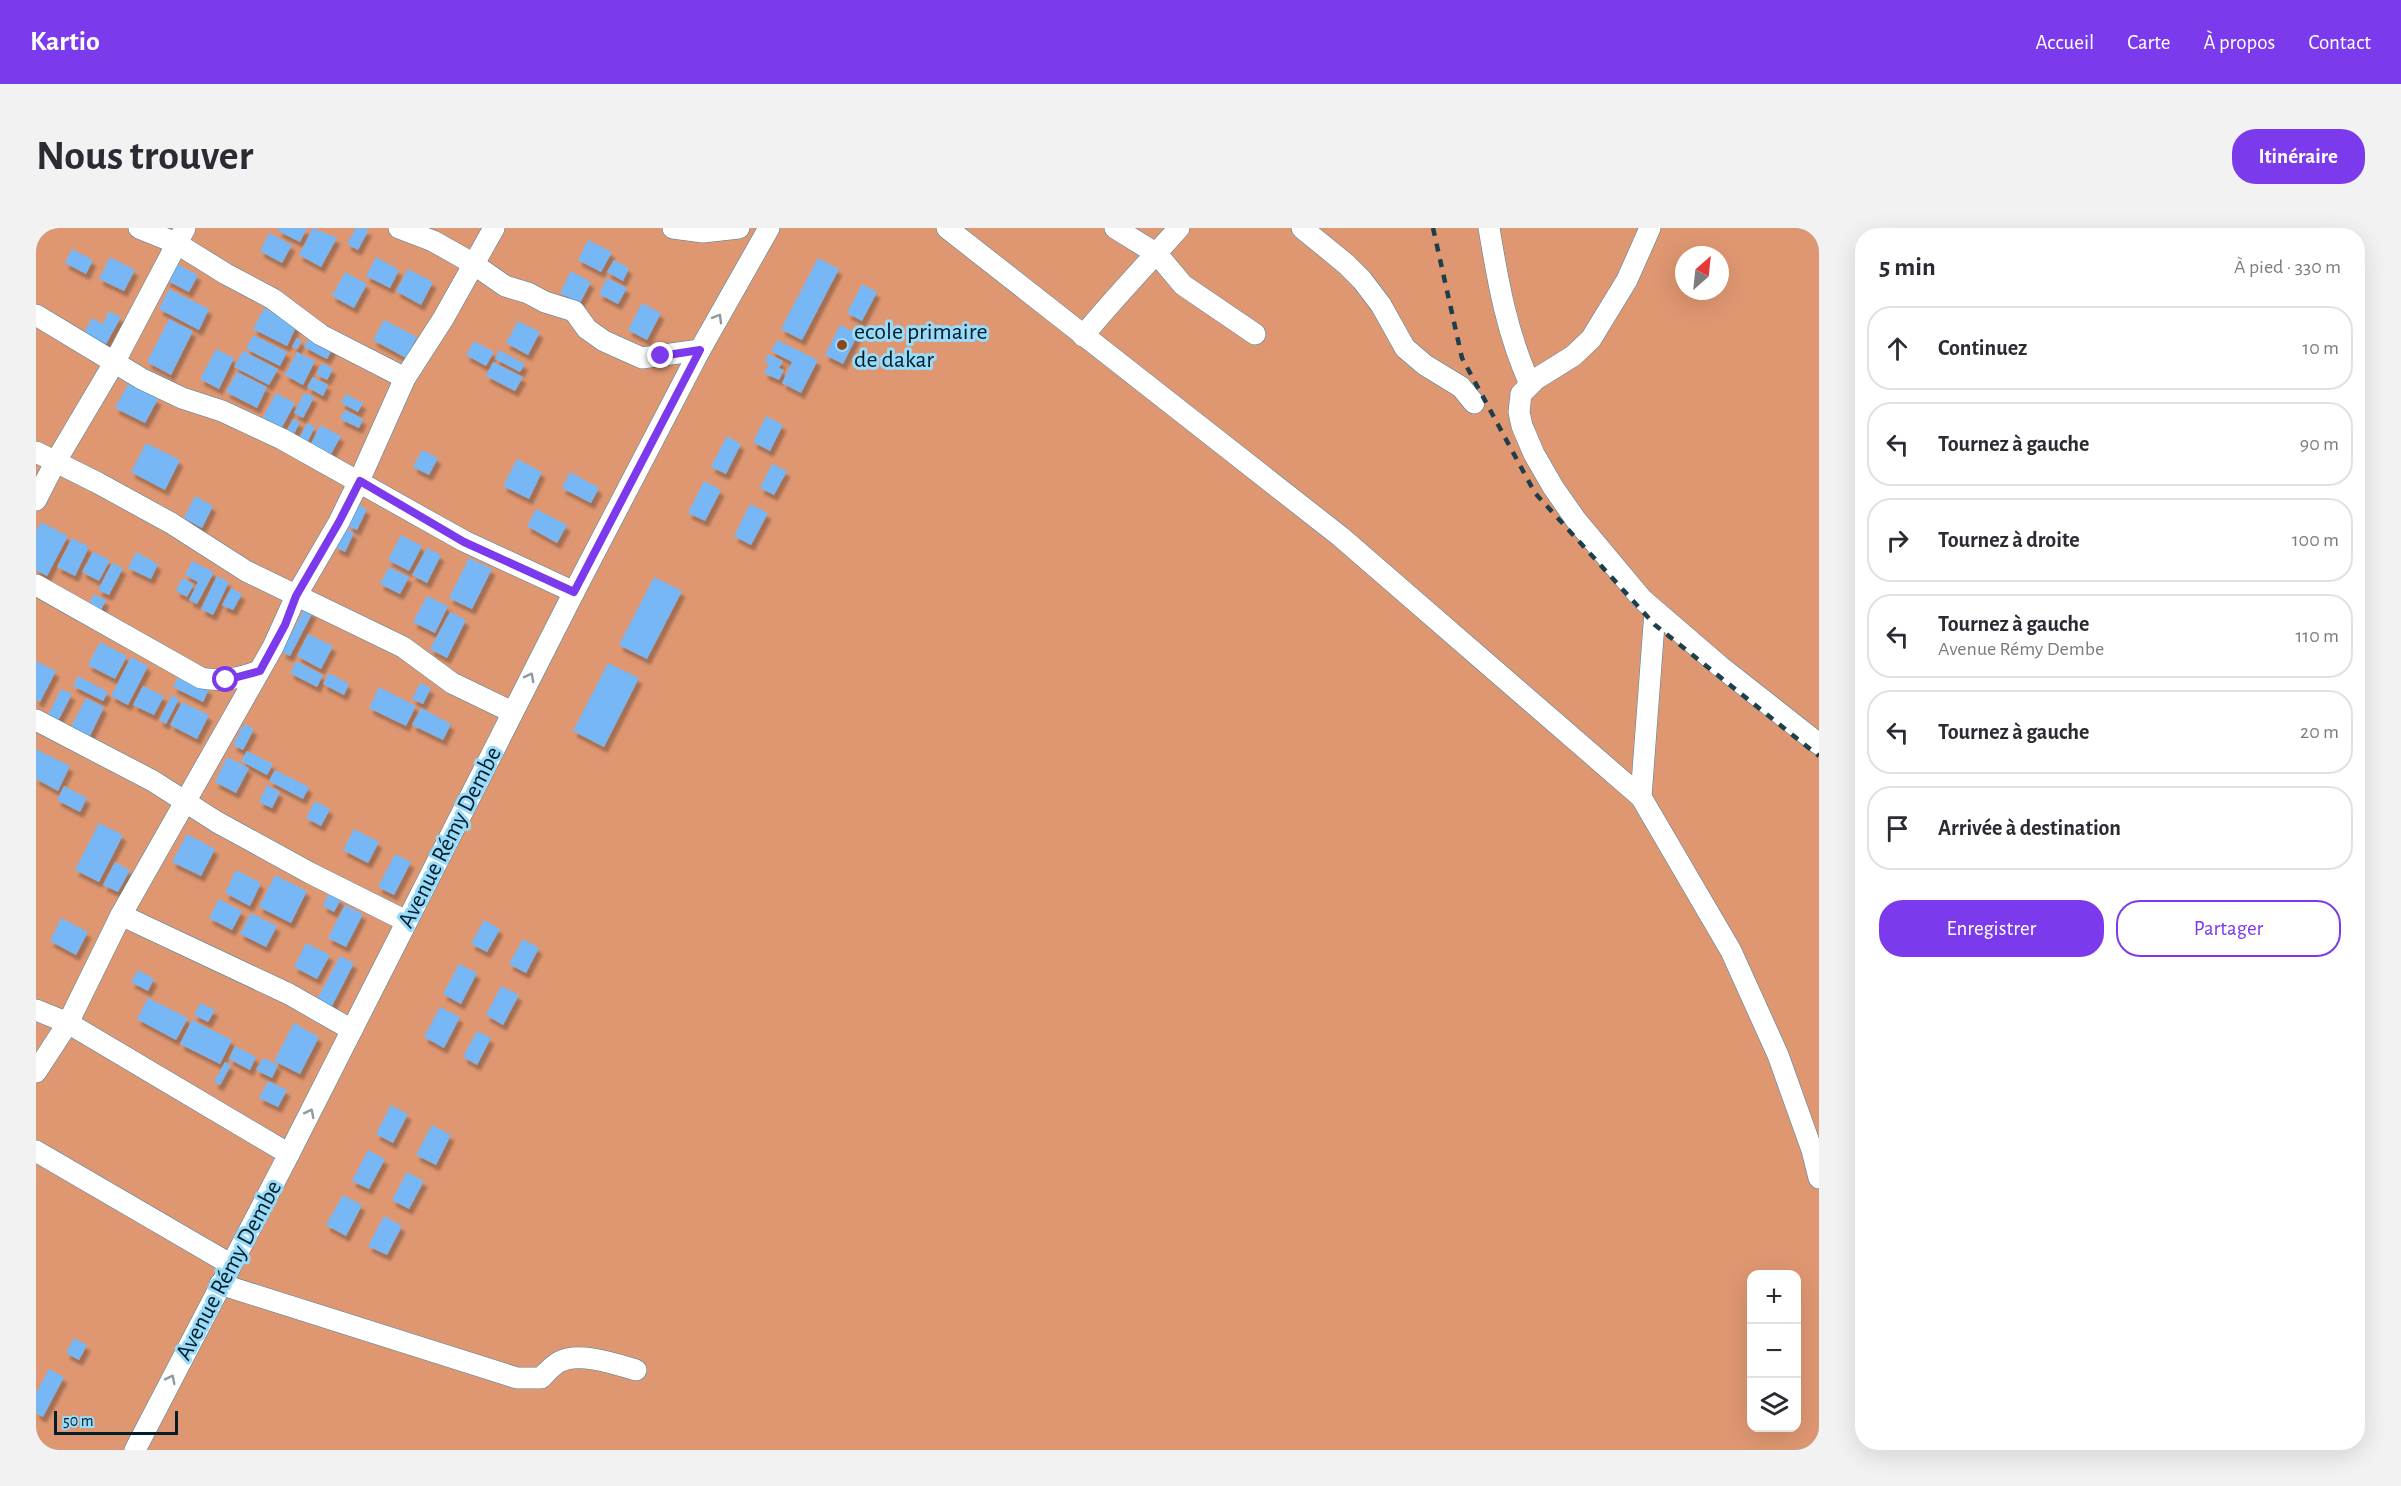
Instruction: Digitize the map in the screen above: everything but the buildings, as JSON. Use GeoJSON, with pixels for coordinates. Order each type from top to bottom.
{"type":"FeatureCollection","features":[{"type":"Feature","properties":{"kind":"street"},"geometry":{"type":"LineString","coordinates":[[139,228],[181,236],[226,274],[273,299],[321,335],[405,378]]}},
{"type":"Feature","properties":{"kind":"street"},"geometry":{"type":"LineString","coordinates":[[399,228],[433,241],[472,263],[505,286],[574,311],[587,329],[604,341],[642,358],[700,350]]}},
{"type":"Feature","properties":{"kind":"street"},"geometry":{"type":"LineString","coordinates":[[36,1072],[68,1023],[122,915],[285,625],[296,596],[360,481],[405,378],[443,318],[472,263],[494,228]]}},
{"type":"Feature","properties":{"kind":"street"},"geometry":{"type":"LineString","coordinates":[[673,228],[703,232],[739,228]]}},
{"type":"Feature","properties":{"kind":"street","name":"Avenue Rémy Dembe"},"geometry":{"type":"LineString","coordinates":[[135,1450],[289,1154],[574,592],[700,350],[769,228]]}},
{"type":"Feature","properties":{"kind":"street"},"geometry":{"type":"LineString","coordinates":[[947,228],[1341,537],[1641,797],[1731,951],[1778,1055],[1812,1150],[1819,1178]]}},
{"type":"Feature","properties":{"kind":"street"},"geometry":{"type":"LineString","coordinates":[[1115,228],[1157,254],[1183,285],[1255,334]]}},
{"type":"Feature","properties":{"kind":"street"},"geometry":{"type":"LineString","coordinates":[[1083,336],[1123,286],[1157,254],[1179,228]]}},
{"type":"Feature","properties":{"kind":"street"},"geometry":{"type":"LineString","coordinates":[[1302,228],[1362,280],[1381,305],[1405,348],[1425,365],[1461,387],[1474,403]]}},
{"type":"Feature","properties":{"kind":"street"},"geometry":{"type":"LineString","coordinates":[[1489,228],[1501,299],[1510,332],[1530,384]]}},
{"type":"Feature","properties":{"kind":"street"},"geometry":{"type":"LineString","coordinates":[[1650,228],[1627,280],[1590,339],[1573,356],[1530,384],[1521,394],[1518,405],[1522,426],[1533,454],[1576,520],[1635,591],[1721,667],[1819,744]]}},
{"type":"Feature","properties":{"kind":"street"},"geometry":{"type":"LineString","coordinates":[[36,500],[56,461],[114,363],[181,236]]}},
{"type":"Feature","properties":{"kind":"street"},"geometry":{"type":"LineString","coordinates":[[36,315],[114,363],[182,398],[222,411],[282,439],[360,481],[464,542],[574,592]]}},
{"type":"Feature","properties":{"kind":"street"},"geometry":{"type":"LineString","coordinates":[[36,452],[171,523],[246,571],[403,647],[452,683],[512,712]]}},
{"type":"Feature","properties":{"kind":"street"},"geometry":{"type":"LineString","coordinates":[[36,585],[201,678],[226,680],[260,671]]}},
{"type":"Feature","properties":{"kind":"street"},"geometry":{"type":"LineString","coordinates":[[1641,797],[1655,611]]}},
{"type":"Feature","properties":{"kind":"street"},"geometry":{"type":"LineString","coordinates":[[36,720],[153,781],[186,803],[310,873],[406,921]]}},
{"type":"Feature","properties":{"kind":"street"},"geometry":{"type":"LineString","coordinates":[[122,915],[289,994],[352,1030]]}},
{"type":"Feature","properties":{"kind":"street"},"geometry":{"type":"LineString","coordinates":[[36,1010],[68,1023],[289,1154]]}},
{"type":"Feature","properties":{"kind":"street"},"geometry":{"type":"LineString","coordinates":[[36,1151],[230,1264]]}},
{"type":"Feature","properties":{"kind":"street"},"geometry":{"type":"LineString","coordinates":[[220,1284],[517,1378],[541,1378],[560,1361],[570,1358],[612,1363],[636,1370]]}},
{"type":"Feature","properties":{"kind":"shaded area"},"geometry":{"type":"Polygon","coordinates":[[[36,228],[1819,228],[1819,1450],[36,1450],[36,228]]]}},
{"type":"Feature","properties":{"kind":"railway"},"geometry":{"type":"LineString","coordinates":[[1433,228],[1462,358],[1535,493],[1655,625],[1819,756]]}},
{"type":"Feature","properties":{"kind":"place","name":"ecole primaire de dakar"},"geometry":{"type":"Point","coordinates":[842,345]}},
{"type":"Feature","properties":{"kind":"route"},"geometry":{"type":"LineString","coordinates":[[226,680],[260,671],[285,625],[296,596],[360,481],[464,542],[574,592],[700,350],[661,356]]}}]}
